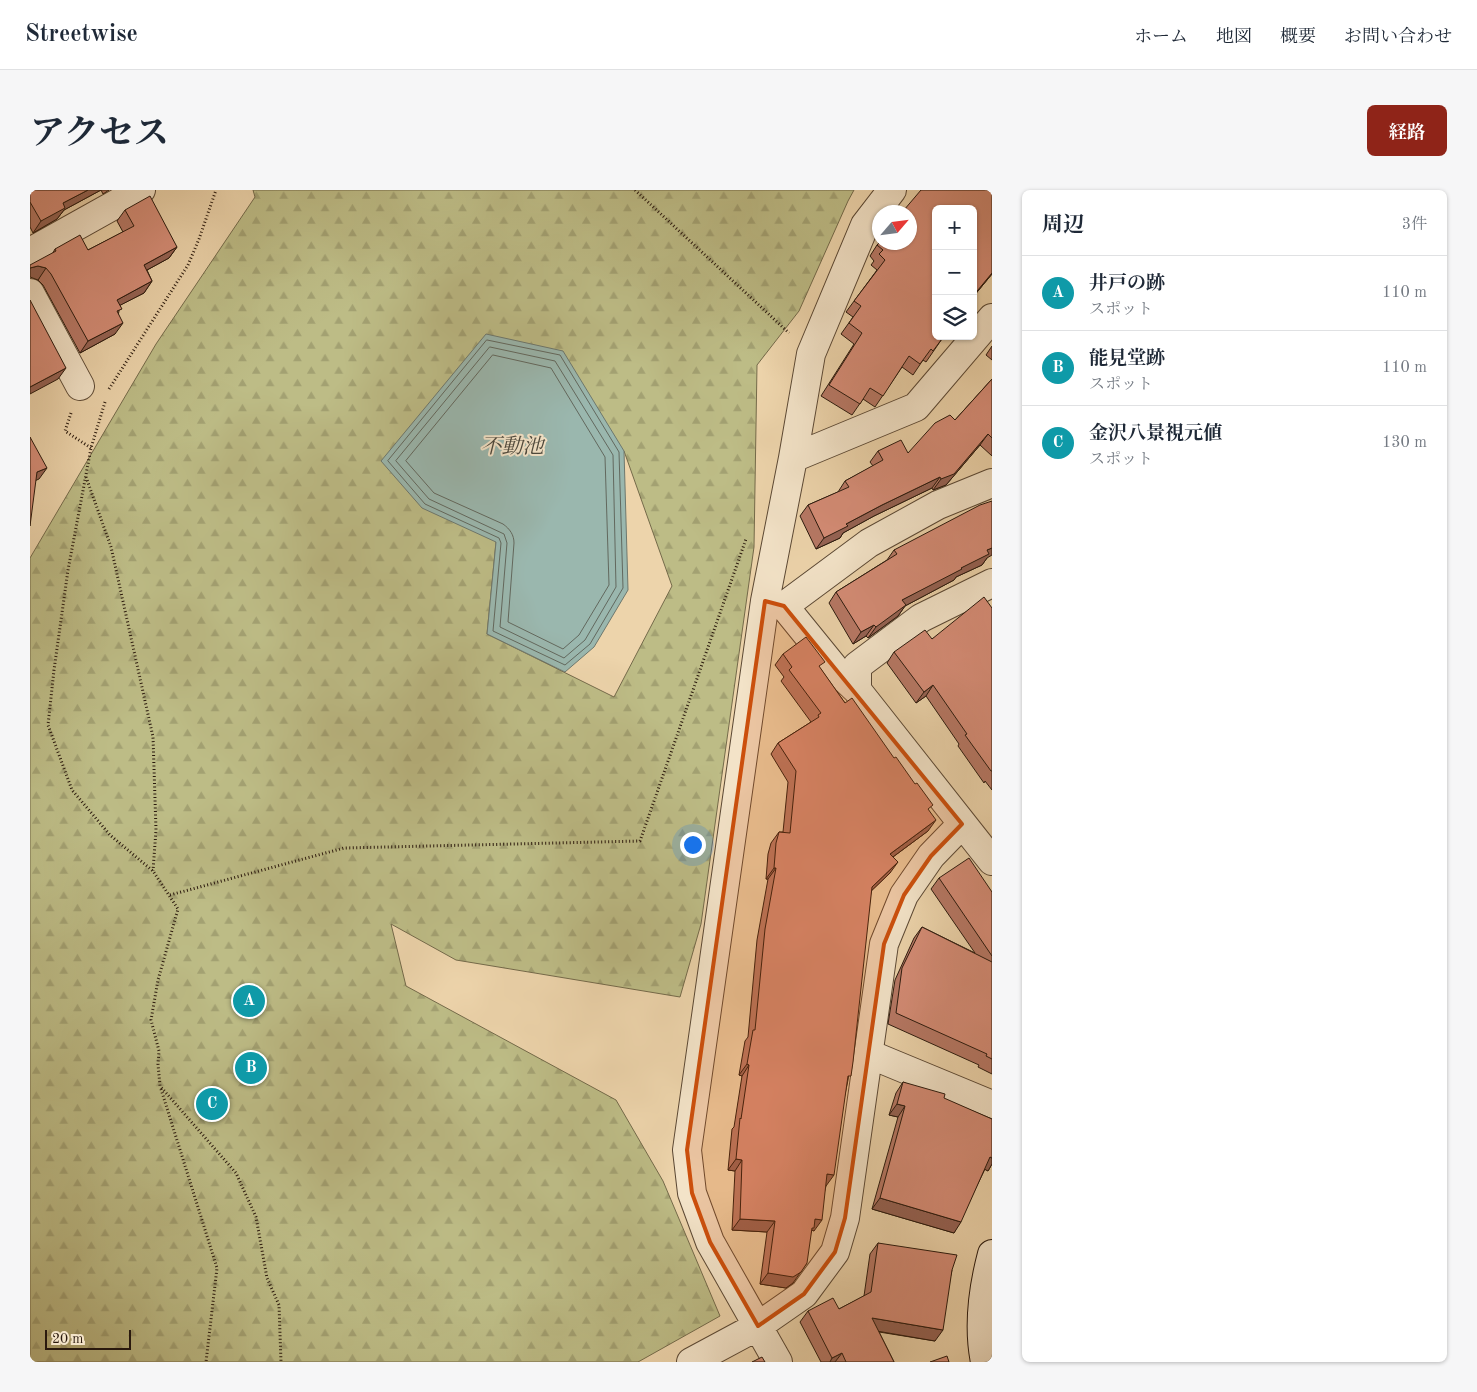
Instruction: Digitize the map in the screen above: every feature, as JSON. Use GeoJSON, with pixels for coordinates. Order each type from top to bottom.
{"type":"FeatureCollection","features":[{"type":"Feature","properties":{"kind":"street"},"geometry":{"type":"LineString","coordinates":[[30,252],[141,190]]}},
{"type":"Feature","properties":{"kind":"street"},"geometry":{"type":"LineString","coordinates":[[778,1362],[710,1242],[692,1194],[687,1150],[774,604],[793,458],[811,354],[865,225],[892,190]]}},
{"type":"Feature","properties":{"kind":"street"},"geometry":{"type":"LineString","coordinates":[[30,293],[80,386]]}},
{"type":"Feature","properties":{"kind":"street"},"geometry":{"type":"LineString","coordinates":[[793,458],[916,407],[992,318]]}},
{"type":"Feature","properties":{"kind":"street"},"geometry":{"type":"LineString","coordinates":[[774,604],[869,543],[938,505],[992,483]]}},
{"type":"Feature","properties":{"kind":"street"},"geometry":{"type":"LineString","coordinates":[[856,690],[857,666],[921,618],[992,583]]}},
{"type":"Feature","properties":{"kind":"street"},"geometry":{"type":"LineString","coordinates":[[774,604],[856,690],[992,861]]}},
{"type":"Feature","properties":{"kind":"street"},"geometry":{"type":"LineString","coordinates":[[691,1362],[758,1326],[804,1294],[835,1252],[845,1218],[884,944],[904,895],[931,856],[962,824]]}},
{"type":"Feature","properties":{"kind":"street"},"geometry":{"type":"LineString","coordinates":[[869,1054],[992,1106]]}},
{"type":"Feature","properties":{"kind":"street"},"geometry":{"type":"LineString","coordinates":[[985,1362],[982,1312],[992,1254]]}},
{"type":"Feature","properties":{"kind":"path"},"geometry":{"type":"LineString","coordinates":[[108,390],[188,265],[216,190]]}},
{"type":"Feature","properties":{"kind":"path"},"geometry":{"type":"LineString","coordinates":[[635,190],[811,354]]}},
{"type":"Feature","properties":{"kind":"path"},"geometry":{"type":"LineString","coordinates":[[80,386],[65,431],[91,448]]}},
{"type":"Feature","properties":{"kind":"path"},"geometry":{"type":"LineString","coordinates":[[105,400],[91,448],[68,570],[48,725],[72,790],[110,835],[153,871],[178,909],[158,980],[152,1020],[159,1051],[160,1086],[217,1268],[206,1362]]}},
{"type":"Feature","properties":{"kind":"path"},"geometry":{"type":"LineString","coordinates":[[86,477],[111,547],[153,737],[156,830],[153,871]]}},
{"type":"Feature","properties":{"kind":"path"},"geometry":{"type":"LineString","coordinates":[[170,895],[344,848],[640,841],[748,532]]}},
{"type":"Feature","properties":{"kind":"path"},"geometry":{"type":"LineString","coordinates":[[160,1086],[236,1173],[256,1217],[267,1278],[279,1305],[281,1362]]}},
{"type":"Feature","properties":{"kind":"highlighted area"},"geometry":{"type":"Polygon","coordinates":[[[765,601],[784,606],[962,824],[931,856],[904,895],[884,944],[845,1218],[835,1252],[804,1294],[758,1326],[710,1242],[692,1193],[687,1150],[765,601]]]}},
{"type":"Feature","properties":{"kind":"green space"},"geometry":{"type":"Polygon","coordinates":[[[253,190],[854,190],[799,311],[757,365],[754,547],[701,924],[680,997],[456,960],[391,924],[406,986],[616,1100],[663,1181],[720,1316],[638,1362],[30,1362],[30,558],[156,344],[255,197],[253,190]],[[624,451],[496,542],[487,634],[614,697],[672,586],[624,451]]]}},
{"type":"Feature","properties":{"kind":"water","name":"不動池"},"geometry":{"type":"Polygon","coordinates":[[[486,334],[563,351],[624,451],[628,590],[594,647],[565,672],[487,634],[496,542],[422,508],[381,461],[486,334]]]}},
{"type":"Feature","properties":{"kind":"building"},"geometry":{"type":"Polygon","coordinates":[[[30,190],[88,190],[63,203],[65,208],[41,221],[30,202],[30,190]]]}},
{"type":"Feature","properties":{"kind":"building"},"geometry":{"type":"Polygon","coordinates":[[[921,190],[992,190],[992,273],[977,291],[977,205],[932,205],[932,340],[941,340],[933,351],[931,349],[920,364],[909,356],[883,396],[870,388],[860,404],[829,385],[862,333],[849,323],[861,306],[854,301],[885,260],[879,254],[883,250],[917,250],[917,205],[908,205],[921,190]]]}},
{"type":"Feature","properties":{"kind":"building"},"geometry":{"type":"Polygon","coordinates":[[[150,196],[177,247],[144,265],[152,281],[117,300],[122,309],[117,311],[123,323],[88,341],[51,274],[46,268],[38,266],[30,268],[30,265],[80,235],[88,250],[134,226],[125,210],[150,196]]]}},
{"type":"Feature","properties":{"kind":"building"},"geometry":{"type":"Polygon","coordinates":[[[30,300],[66,368],[30,387],[30,300]]]}},
{"type":"Feature","properties":{"kind":"building"},"geometry":{"type":"Polygon","coordinates":[[[992,379],[992,438],[988,434],[954,474],[941,479],[940,477],[882,505],[824,538],[808,505],[849,487],[845,481],[883,460],[878,451],[901,440],[908,453],[935,423],[950,415],[955,420],[992,379]]]}},
{"type":"Feature","properties":{"kind":"building"},"geometry":{"type":"Polygon","coordinates":[[[30,437],[47,468],[37,472],[30,526],[30,437]]]}},
{"type":"Feature","properties":{"kind":"building"},"geometry":{"type":"Polygon","coordinates":[[[992,501],[992,548],[987,550],[989,554],[902,600],[906,605],[876,627],[874,625],[861,632],[836,592],[897,554],[894,550],[980,505],[992,501]]]}},
{"type":"Feature","properties":{"kind":"building"},"geometry":{"type":"Polygon","coordinates":[[[984,597],[992,608],[992,771],[965,735],[967,734],[933,685],[924,692],[894,652],[925,630],[932,639],[984,597]]]}},
{"type":"Feature","properties":{"kind":"building"},"geometry":{"type":"Polygon","coordinates":[[[806,637],[825,662],[819,666],[845,703],[852,698],[894,758],[896,757],[933,805],[928,809],[936,820],[890,854],[898,862],[872,887],[853,1062],[851,1076],[848,1076],[834,1175],[827,1174],[822,1220],[815,1219],[807,1263],[801,1272],[793,1277],[768,1273],[775,1221],[740,1219],[742,1160],[736,1159],[740,1118],[749,1065],[747,1064],[753,1030],[755,1030],[765,929],[776,868],[774,868],[776,843],[779,832],[790,833],[796,771],[778,743],[819,717],[818,715],[821,713],[789,670],[792,667],[783,654],[806,637]]]}},
{"type":"Feature","properties":{"kind":"building"},"geometry":{"type":"Polygon","coordinates":[[[969,858],[992,892],[992,956],[939,878],[969,858]]]}},
{"type":"Feature","properties":{"kind":"building"},"geometry":{"type":"Polygon","coordinates":[[[922,927],[992,962],[992,1059],[986,1056],[987,1054],[896,1013],[902,968],[922,927]]]}},
{"type":"Feature","properties":{"kind":"building"},"geometry":{"type":"Polygon","coordinates":[[[903,1082],[945,1094],[944,1098],[992,1119],[992,1158],[990,1157],[961,1222],[880,1198],[905,1106],[897,1104],[903,1082]]]}},
{"type":"Feature","properties":{"kind":"building"},"geometry":{"type":"Polygon","coordinates":[[[878,1243],[957,1255],[952,1270],[943,1330],[872,1318],[894,1362],[846,1362],[842,1353],[832,1358],[808,1311],[833,1298],[839,1309],[871,1292],[878,1243]]]}},
{"type":"Feature","properties":{"kind":"building"},"geometry":{"type":"Polygon","coordinates":[[[947,1356],[949,1362],[930,1362],[947,1356]]]}},
{"type":"Feature","properties":{"kind":"building"},"geometry":{"type":"Polygon","coordinates":[[[762,1357],[765,1362],[752,1362],[762,1357]]]}},
{"type":"Feature","properties":{"kind":"place","name":"井戸の跡"},"geometry":{"type":"Point","coordinates":[249,1001]}},
{"type":"Feature","properties":{"kind":"place","name":"能見堂跡"},"geometry":{"type":"Point","coordinates":[251,1068]}},
{"type":"Feature","properties":{"kind":"place","name":"金沢八景視元値"},"geometry":{"type":"Point","coordinates":[212,1104]}}]}
